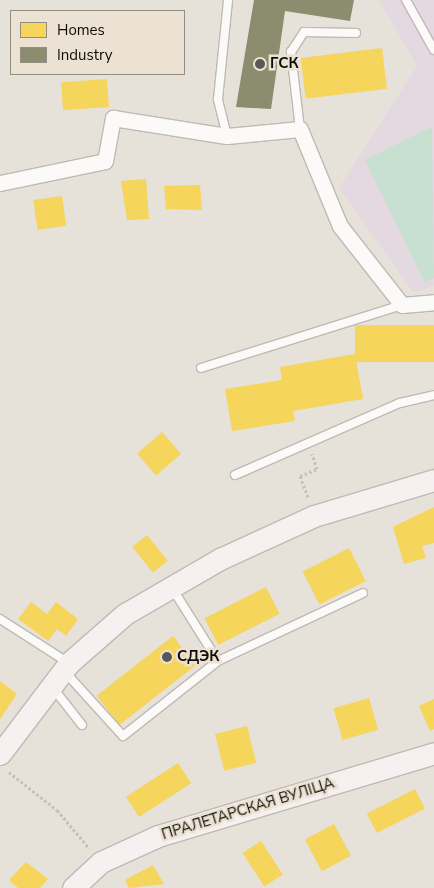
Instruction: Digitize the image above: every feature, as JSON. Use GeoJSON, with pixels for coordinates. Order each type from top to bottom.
{"type":"FeatureCollection","features":[{"type":"Feature","properties":{"kind":"main road"},"geometry":{"type":"LineString","coordinates":[[4,749],[61,673],[125,614],[171,586],[314,516],[434,480]]}},
{"type":"Feature","properties":{"kind":"main road","name":"ПРАЛЕТАРСКАЯ ВУЛІЦА"},"geometry":{"type":"LineString","coordinates":[[73,888],[101,862],[158,836],[434,752]]}},
{"type":"Feature","properties":{"kind":"street"},"geometry":{"type":"LineString","coordinates":[[0,183],[105,161],[112,118],[227,136],[300,130],[340,226],[402,305],[434,302]]}},
{"type":"Feature","properties":{"kind":"lane"},"geometry":{"type":"LineString","coordinates":[[227,136],[218,99],[228,0]]}},
{"type":"Feature","properties":{"kind":"lane"},"geometry":{"type":"LineString","coordinates":[[406,0],[434,50]]}},
{"type":"Feature","properties":{"kind":"lane"},"geometry":{"type":"LineString","coordinates":[[300,130],[291,52],[304,32],[356,34]]}},
{"type":"Feature","properties":{"kind":"lane"},"geometry":{"type":"LineString","coordinates":[[201,368],[402,305]]}},
{"type":"Feature","properties":{"kind":"lane"},"geometry":{"type":"LineString","coordinates":[[235,475],[308,441],[400,403],[434,395]]}},
{"type":"Feature","properties":{"kind":"lane"},"geometry":{"type":"LineString","coordinates":[[171,586],[218,661]]}},
{"type":"Feature","properties":{"kind":"lane"},"geometry":{"type":"LineString","coordinates":[[0,619],[61,673],[123,736],[218,661],[363,593]]}},
{"type":"Feature","properties":{"kind":"lane"},"geometry":{"type":"LineString","coordinates":[[61,673],[82,725]]}},
{"type":"Feature","properties":{"kind":"path"},"geometry":{"type":"LineString","coordinates":[[308,441],[317,469],[300,476],[314,516]]}},
{"type":"Feature","properties":{"kind":"path"},"geometry":{"type":"LineString","coordinates":[[4,749],[20,752],[8,770],[57,810],[101,862]]}},
{"type":"Feature","properties":{"kind":"shaded area"},"geometry":{"type":"Polygon","coordinates":[[[379,0],[434,0],[434,286],[414,293],[339,188],[417,66],[379,0]]]}},
{"type":"Feature","properties":{"kind":"green space"},"geometry":{"type":"Polygon","coordinates":[[[432,127],[434,278],[425,283],[365,160],[432,127]]]}},
{"type":"Feature","properties":{"kind":"building: Homes"},"geometry":{"type":"Polygon","coordinates":[[[382,48],[387,89],[306,99],[301,58],[382,48]]]}},
{"type":"Feature","properties":{"kind":"building: Homes"},"geometry":{"type":"Polygon","coordinates":[[[107,79],[109,107],[63,110],[61,82],[107,79]]]}},
{"type":"Feature","properties":{"kind":"building: Homes"},"geometry":{"type":"Polygon","coordinates":[[[146,179],[149,219],[127,220],[121,181],[146,179]]]}},
{"type":"Feature","properties":{"kind":"building: Homes"},"geometry":{"type":"Polygon","coordinates":[[[200,185],[202,210],[166,209],[164,186],[200,185]]]}},
{"type":"Feature","properties":{"kind":"building: Homes"},"geometry":{"type":"Polygon","coordinates":[[[62,196],[66,226],[37,230],[33,200],[62,196]]]}},
{"type":"Feature","properties":{"kind":"building: Homes"},"geometry":{"type":"Polygon","coordinates":[[[355,325],[434,325],[434,362],[355,362],[355,325]]]}},
{"type":"Feature","properties":{"kind":"building: Homes"},"geometry":{"type":"Polygon","coordinates":[[[355,354],[363,399],[293,411],[295,421],[232,431],[225,389],[282,380],[280,367],[355,354]]]}},
{"type":"Feature","properties":{"kind":"building: Homes"},"geometry":{"type":"Polygon","coordinates":[[[162,432],[181,454],[156,476],[137,454],[162,432]]]}},
{"type":"Feature","properties":{"kind":"building: Homes"},"geometry":{"type":"Polygon","coordinates":[[[434,507],[434,543],[422,546],[426,558],[404,564],[393,527],[434,507]]]}},
{"type":"Feature","properties":{"kind":"building: Homes"},"geometry":{"type":"Polygon","coordinates":[[[147,535],[168,561],[153,573],[132,547],[147,535]]]}},
{"type":"Feature","properties":{"kind":"building: Homes"},"geometry":{"type":"Polygon","coordinates":[[[349,548],[366,581],[319,605],[303,572],[349,548]]]}},
{"type":"Feature","properties":{"kind":"building: Homes"},"geometry":{"type":"Polygon","coordinates":[[[266,587],[280,614],[218,645],[205,618],[266,587]]]}},
{"type":"Feature","properties":{"kind":"building: Homes"},"geometry":{"type":"Polygon","coordinates":[[[31,602],[47,614],[56,602],[78,619],[66,636],[57,629],[48,641],[18,619],[31,602]]]}},
{"type":"Feature","properties":{"kind":"building: Homes"},"geometry":{"type":"Polygon","coordinates":[[[173,636],[196,665],[119,725],[97,696],[173,636]]]}},
{"type":"Feature","properties":{"kind":"building: Homes"},"geometry":{"type":"Polygon","coordinates":[[[0,681],[17,694],[0,719],[0,681]]]}},
{"type":"Feature","properties":{"kind":"building: Homes"},"geometry":{"type":"Polygon","coordinates":[[[369,698],[378,730],[343,740],[333,708],[369,698]]]}},
{"type":"Feature","properties":{"kind":"building: Homes"},"geometry":{"type":"Polygon","coordinates":[[[434,699],[434,729],[430,731],[419,706],[434,699]]]}},
{"type":"Feature","properties":{"kind":"building: Homes"},"geometry":{"type":"Polygon","coordinates":[[[247,726],[256,763],[224,771],[215,734],[247,726]]]}},
{"type":"Feature","properties":{"kind":"building: Homes"},"geometry":{"type":"Polygon","coordinates":[[[178,763],[191,783],[139,817],[126,797],[178,763]]]}},
{"type":"Feature","properties":{"kind":"building: Homes"},"geometry":{"type":"Polygon","coordinates":[[[415,789],[425,809],[377,833],[367,814],[415,789]]]}},
{"type":"Feature","properties":{"kind":"building: Homes"},"geometry":{"type":"Polygon","coordinates":[[[334,824],[351,856],[322,871],[305,839],[334,824]]]}},
{"type":"Feature","properties":{"kind":"building: Homes"},"geometry":{"type":"Polygon","coordinates":[[[261,841],[283,875],[264,887],[243,853],[261,841]]]}},
{"type":"Feature","properties":{"kind":"building: Homes"},"geometry":{"type":"Polygon","coordinates":[[[26,862],[48,879],[40,888],[18,888],[9,880],[26,862]]]}},
{"type":"Feature","properties":{"kind":"building: Homes"},"geometry":{"type":"Polygon","coordinates":[[[153,865],[164,884],[129,888],[125,880],[153,865]]]}},
{"type":"Feature","properties":{"kind":"building: Industry","name":"ГСК"},"geometry":{"type":"Polygon","coordinates":[[[254,0],[354,0],[350,21],[285,11],[271,109],[236,107],[254,0]]]}},
{"type":"Feature","properties":{"kind":"place","name":"ГСК"},"geometry":{"type":"Point","coordinates":[260,64]}},
{"type":"Feature","properties":{"kind":"place","name":"СДЭК"},"geometry":{"type":"Point","coordinates":[167,657]}}]}
